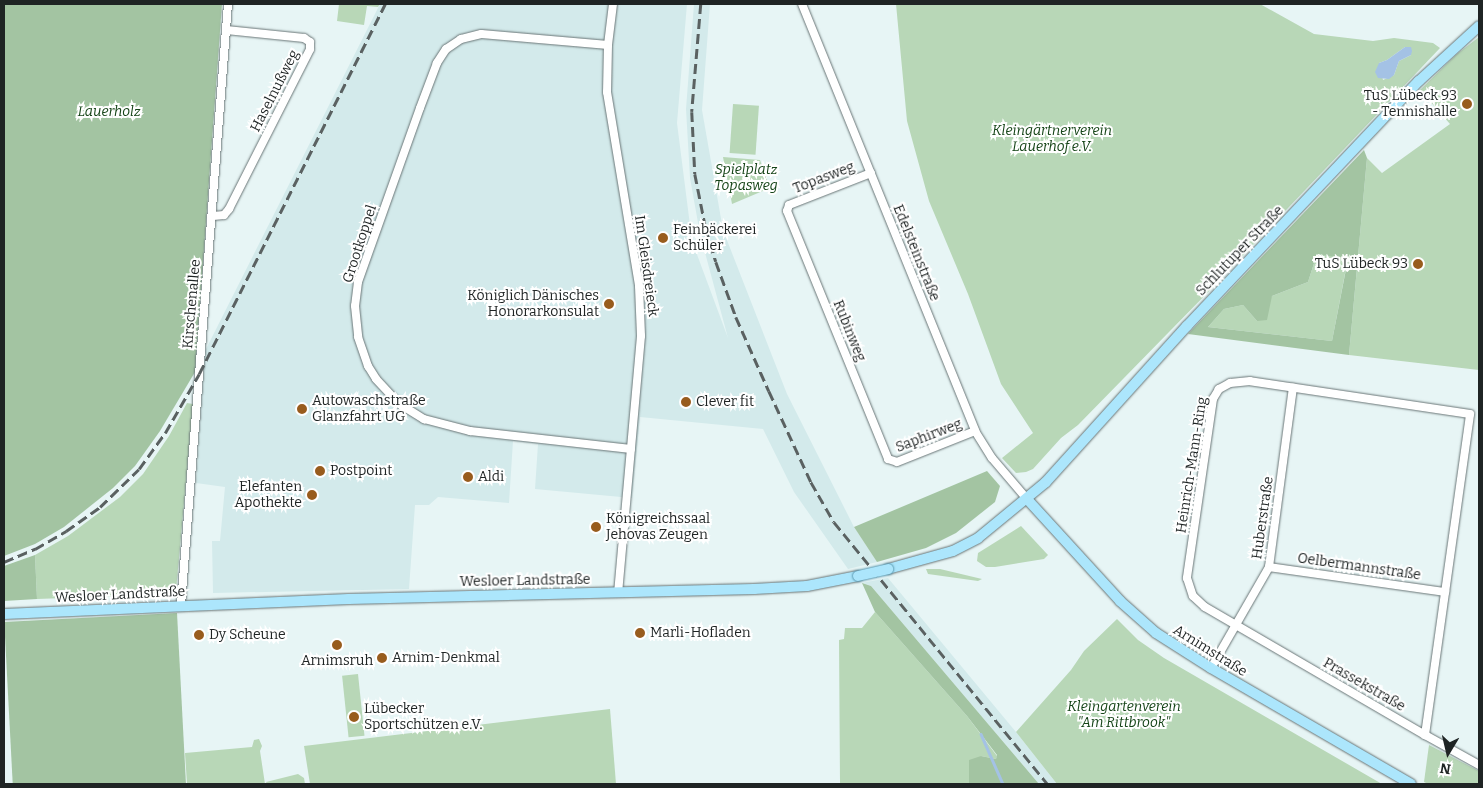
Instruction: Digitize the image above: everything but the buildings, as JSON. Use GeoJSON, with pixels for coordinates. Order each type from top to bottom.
{"type":"FeatureCollection","features":[{"type":"Feature","properties":{"kind":"main road","name":"Schlutuper Straße"},"geometry":{"type":"LineString","coordinates":[[1027,500],[1046,482],[1187,326],[1419,81],[1479,26]]}},
{"type":"Feature","properties":{"kind":"main road","name":"Wesloer Landstraße"},"geometry":{"type":"LineString","coordinates":[[4,614],[349,598],[618,593],[807,586],[888,569],[953,551],[978,538],[1027,500]]}},
{"type":"Feature","properties":{"kind":"main road","name":"Arnimstraße"},"geometry":{"type":"LineString","coordinates":[[1027,500],[1120,601],[1156,633],[1211,668],[1411,784]]}},
{"type":"Feature","properties":{"kind":"street","name":"Kirschenallee"},"geometry":{"type":"LineString","coordinates":[[181,606],[213,216],[228,4]]}},
{"type":"Feature","properties":{"kind":"street","name":"Im Gleisdreieck"},"geometry":{"type":"LineString","coordinates":[[613,4],[608,45],[608,92],[611,123],[641,304],[640,353],[618,593]]}},
{"type":"Feature","properties":{"kind":"street","name":"Edelsteinstraße"},"geometry":{"type":"LineString","coordinates":[[802,4],[975,431],[992,458],[1027,500]]}},
{"type":"Feature","properties":{"kind":"street","name":"Haselnußweg"},"geometry":{"type":"LineString","coordinates":[[213,216],[224,215],[230,209],[310,49],[310,42],[304,38],[226,30]]}},
{"type":"Feature","properties":{"kind":"street","name":"Grootkoppel"},"geometry":{"type":"LineString","coordinates":[[608,45],[481,34],[461,39],[441,55],[358,282],[355,306],[358,337],[368,366],[376,379],[398,403],[424,419],[470,430],[631,449]]}},
{"type":"Feature","properties":{"kind":"street","name":"Topasweg"},"geometry":{"type":"LineString","coordinates":[[788,207],[870,173]]}},
{"type":"Feature","properties":{"kind":"street","name":"Rubinweg"},"geometry":{"type":"LineString","coordinates":[[788,207],[888,459],[892,462]]}},
{"type":"Feature","properties":{"kind":"street","name":"Heinrich-Mann-Ring"},"geometry":{"type":"LineString","coordinates":[[1237,626],[1205,607],[1193,596],[1187,578],[1213,399],[1219,390],[1230,383],[1240,381],[1479,416]]}},
{"type":"Feature","properties":{"kind":"street","name":"Huberstraße"},"geometry":{"type":"LineString","coordinates":[[1211,668],[1237,626],[1269,567],[1293,388]]}},
{"type":"Feature","properties":{"kind":"street"},"geometry":{"type":"LineString","coordinates":[[1425,735],[1470,414]]}},
{"type":"Feature","properties":{"kind":"street","name":"Saphirweg"},"geometry":{"type":"LineString","coordinates":[[892,462],[897,462],[975,431]]}},
{"type":"Feature","properties":{"kind":"street","name":"Oelbermannstraße"},"geometry":{"type":"LineString","coordinates":[[1269,567],[1445,592]]}},
{"type":"Feature","properties":{"kind":"street","name":"Prassekstraße"},"geometry":{"type":"LineString","coordinates":[[1237,626],[1479,765]]}},
{"type":"Feature","properties":{"kind":"shaded area"},"geometry":{"type":"Polygon","coordinates":[[[380,4],[687,4],[677,123],[692,241],[728,338],[700,234],[690,178],[686,109],[694,4],[710,4],[702,110],[723,230],[787,394],[854,527],[877,562],[848,569],[794,492],[763,429],[640,417],[632,498],[535,489],[538,444],[513,441],[509,503],[438,497],[429,505],[415,505],[409,589],[213,593],[212,541],[220,541],[225,487],[196,483],[205,351],[380,4]]]}},
{"type":"Feature","properties":{"kind":"shaded area"},"geometry":{"type":"Polygon","coordinates":[[[888,578],[1057,784],[1039,784],[871,586],[862,583],[888,578]]]}},
{"type":"Feature","properties":{"kind":"green space","name":"Lauerholz"},"geometry":{"type":"Polygon","coordinates":[[[4,4],[222,4],[195,372],[160,431],[135,466],[113,488],[64,527],[35,544],[4,556],[4,4]]]}},
{"type":"Feature","properties":{"kind":"green space"},"geometry":{"type":"Polygon","coordinates":[[[339,4],[380,4],[378,7],[367,6],[364,25],[337,21],[339,4]]]}},
{"type":"Feature","properties":{"kind":"green space","name":"Kleingärtnerverein Lauerhof e.V."},"geometry":{"type":"Polygon","coordinates":[[[896,4],[1260,4],[1314,34],[1373,41],[1394,38],[1433,43],[1440,48],[1214,286],[1078,425],[1061,438],[1033,469],[1026,472],[1016,473],[1002,458],[1033,433],[1001,384],[968,294],[929,201],[907,121],[896,4]],[[1405,47],[1387,60],[1379,63],[1383,80],[1394,75],[1399,61],[1411,55],[1405,47]]]}},
{"type":"Feature","properties":{"kind":"green space","name":"TuS Lübeck 93"},"geometry":{"type":"Polygon","coordinates":[[[1479,37],[1479,370],[1349,355],[1367,158],[1382,173],[1450,124],[1420,90],[1457,54],[1479,37]]]}},
{"type":"Feature","properties":{"kind":"green space"},"geometry":{"type":"Polygon","coordinates":[[[733,104],[759,106],[756,155],[730,153],[733,104]]]}},
{"type":"Feature","properties":{"kind":"green space"},"geometry":{"type":"Polygon","coordinates":[[[1364,150],[1367,158],[1349,355],[1188,334],[1364,150]],[[1317,254],[1308,282],[1272,296],[1267,320],[1257,321],[1243,305],[1224,309],[1208,327],[1332,341],[1348,259],[1317,254]]]}},
{"type":"Feature","properties":{"kind":"green space","name":"Spielplatz Topasweg"},"geometry":{"type":"Polygon","coordinates":[[[723,157],[760,160],[770,188],[732,204],[723,157]]]}},
{"type":"Feature","properties":{"kind":"green space"},"geometry":{"type":"Polygon","coordinates":[[[1317,254],[1348,258],[1332,341],[1208,327],[1224,309],[1243,305],[1257,321],[1272,296],[1308,282],[1317,254]]]}},
{"type":"Feature","properties":{"kind":"green space"},"geometry":{"type":"Polygon","coordinates":[[[187,403],[193,404],[176,591],[173,594],[37,599],[35,555],[68,536],[120,497],[143,474],[169,436],[187,403]]]}},
{"type":"Feature","properties":{"kind":"green space"},"geometry":{"type":"Polygon","coordinates":[[[987,471],[1000,486],[995,502],[956,533],[926,548],[877,562],[854,527],[987,471]]]}},
{"type":"Feature","properties":{"kind":"green space"},"geometry":{"type":"Polygon","coordinates":[[[1021,526],[1048,555],[1044,559],[995,567],[986,567],[977,561],[978,553],[1021,526]]]}},
{"type":"Feature","properties":{"kind":"green space"},"geometry":{"type":"Polygon","coordinates":[[[35,555],[37,599],[4,601],[4,566],[35,555]]]}},
{"type":"Feature","properties":{"kind":"green space"},"geometry":{"type":"Polygon","coordinates":[[[926,569],[940,569],[982,579],[978,581],[928,574],[926,569]]]}},
{"type":"Feature","properties":{"kind":"green space"},"geometry":{"type":"Polygon","coordinates":[[[862,583],[871,586],[1039,784],[969,784],[969,760],[981,756],[996,759],[997,755],[967,716],[875,612],[862,583]]]}},
{"type":"Feature","properties":{"kind":"green space"},"geometry":{"type":"Polygon","coordinates":[[[875,612],[967,716],[997,756],[996,759],[981,756],[969,784],[840,784],[839,640],[844,639],[845,628],[862,628],[875,612]]]}},
{"type":"Feature","properties":{"kind":"green space"},"geometry":{"type":"Polygon","coordinates":[[[177,613],[186,784],[13,784],[4,622],[177,613]]]}},
{"type":"Feature","properties":{"kind":"green space","name":"Kleingartenverein \"Am Rittbrook\""},"geometry":{"type":"Polygon","coordinates":[[[1117,619],[1138,640],[1164,658],[1382,784],[1057,784],[1016,732],[1071,670],[1084,651],[1117,619]]]}},
{"type":"Feature","properties":{"kind":"green space","name":"Lübecker Sportschützen e.V."},"geometry":{"type":"Polygon","coordinates":[[[358,674],[364,736],[349,737],[342,676],[358,674]]]}},
{"type":"Feature","properties":{"kind":"green space"},"geometry":{"type":"Polygon","coordinates":[[[610,709],[616,784],[310,784],[304,746],[610,709]]]}},
{"type":"Feature","properties":{"kind":"green space"},"geometry":{"type":"Polygon","coordinates":[[[259,739],[262,746],[260,751],[265,784],[187,784],[185,753],[252,747],[254,740],[259,739]]]}},
{"type":"Feature","properties":{"kind":"green space"},"geometry":{"type":"Polygon","coordinates":[[[1429,745],[1479,771],[1479,784],[1428,784],[1424,782],[1429,745]]]}},
{"type":"Feature","properties":{"kind":"green space"},"geometry":{"type":"Polygon","coordinates":[[[298,774],[304,778],[305,784],[267,784],[266,782],[298,774]]]}},
{"type":"Feature","properties":{"kind":"water"},"geometry":{"type":"Polygon","coordinates":[[[1405,47],[1411,47],[1411,55],[1399,61],[1394,75],[1389,79],[1378,78],[1375,72],[1379,63],[1387,60],[1405,47]]]}},
{"type":"Feature","properties":{"kind":"waterway"},"geometry":{"type":"LineString","coordinates":[[981,734],[1003,784]]}},
{"type":"Feature","properties":{"kind":"railway"},"geometry":{"type":"LineString","coordinates":[[4,562],[35,549],[66,531],[100,507],[139,469],[165,433],[199,374],[385,4]]}},
{"type":"Feature","properties":{"kind":"railway"},"geometry":{"type":"LineString","coordinates":[[701,4],[692,112],[695,174],[706,229],[736,317],[811,482],[834,522],[1048,784]]}},
{"type":"Feature","properties":{"kind":"place","name":"TuS Lübeck 93 - Tennishalle"},"geometry":{"type":"Point","coordinates":[1467,104]}},
{"type":"Feature","properties":{"kind":"place","name":"Feinbäckerei Schüler"},"geometry":{"type":"Point","coordinates":[663,238]}},
{"type":"Feature","properties":{"kind":"place","name":"TuS Lübeck 93"},"geometry":{"type":"Point","coordinates":[1418,264]}},
{"type":"Feature","properties":{"kind":"place","name":"Königlich Dänisches Honorarkonsulat"},"geometry":{"type":"Point","coordinates":[609,304]}},
{"type":"Feature","properties":{"kind":"place","name":"Clever fit"},"geometry":{"type":"Point","coordinates":[686,402]}},
{"type":"Feature","properties":{"kind":"place","name":"Autowaschstraße Glanzfahrt UG"},"geometry":{"type":"Point","coordinates":[302,409]}},
{"type":"Feature","properties":{"kind":"place","name":"Postpoint"},"geometry":{"type":"Point","coordinates":[320,471]}},
{"type":"Feature","properties":{"kind":"place","name":"Aldi"},"geometry":{"type":"Point","coordinates":[468,477]}},
{"type":"Feature","properties":{"kind":"place","name":"Elefanten Apothekte"},"geometry":{"type":"Point","coordinates":[312,495]}},
{"type":"Feature","properties":{"kind":"place","name":"Königreichssaal Jehovas Zeugen"},"geometry":{"type":"Point","coordinates":[596,527]}},
{"type":"Feature","properties":{"kind":"place","name":"Marli-Hofladen"},"geometry":{"type":"Point","coordinates":[640,633]}},
{"type":"Feature","properties":{"kind":"place","name":"Dy Scheune"},"geometry":{"type":"Point","coordinates":[199,635]}},
{"type":"Feature","properties":{"kind":"place","name":"Arnimsruh"},"geometry":{"type":"Point","coordinates":[337,645]}},
{"type":"Feature","properties":{"kind":"place","name":"Arnim-Denkmal"},"geometry":{"type":"Point","coordinates":[382,658]}},
{"type":"Feature","properties":{"kind":"place","name":"Lübecker Sportschützen e.V."},"geometry":{"type":"Point","coordinates":[354,717]}}]}
